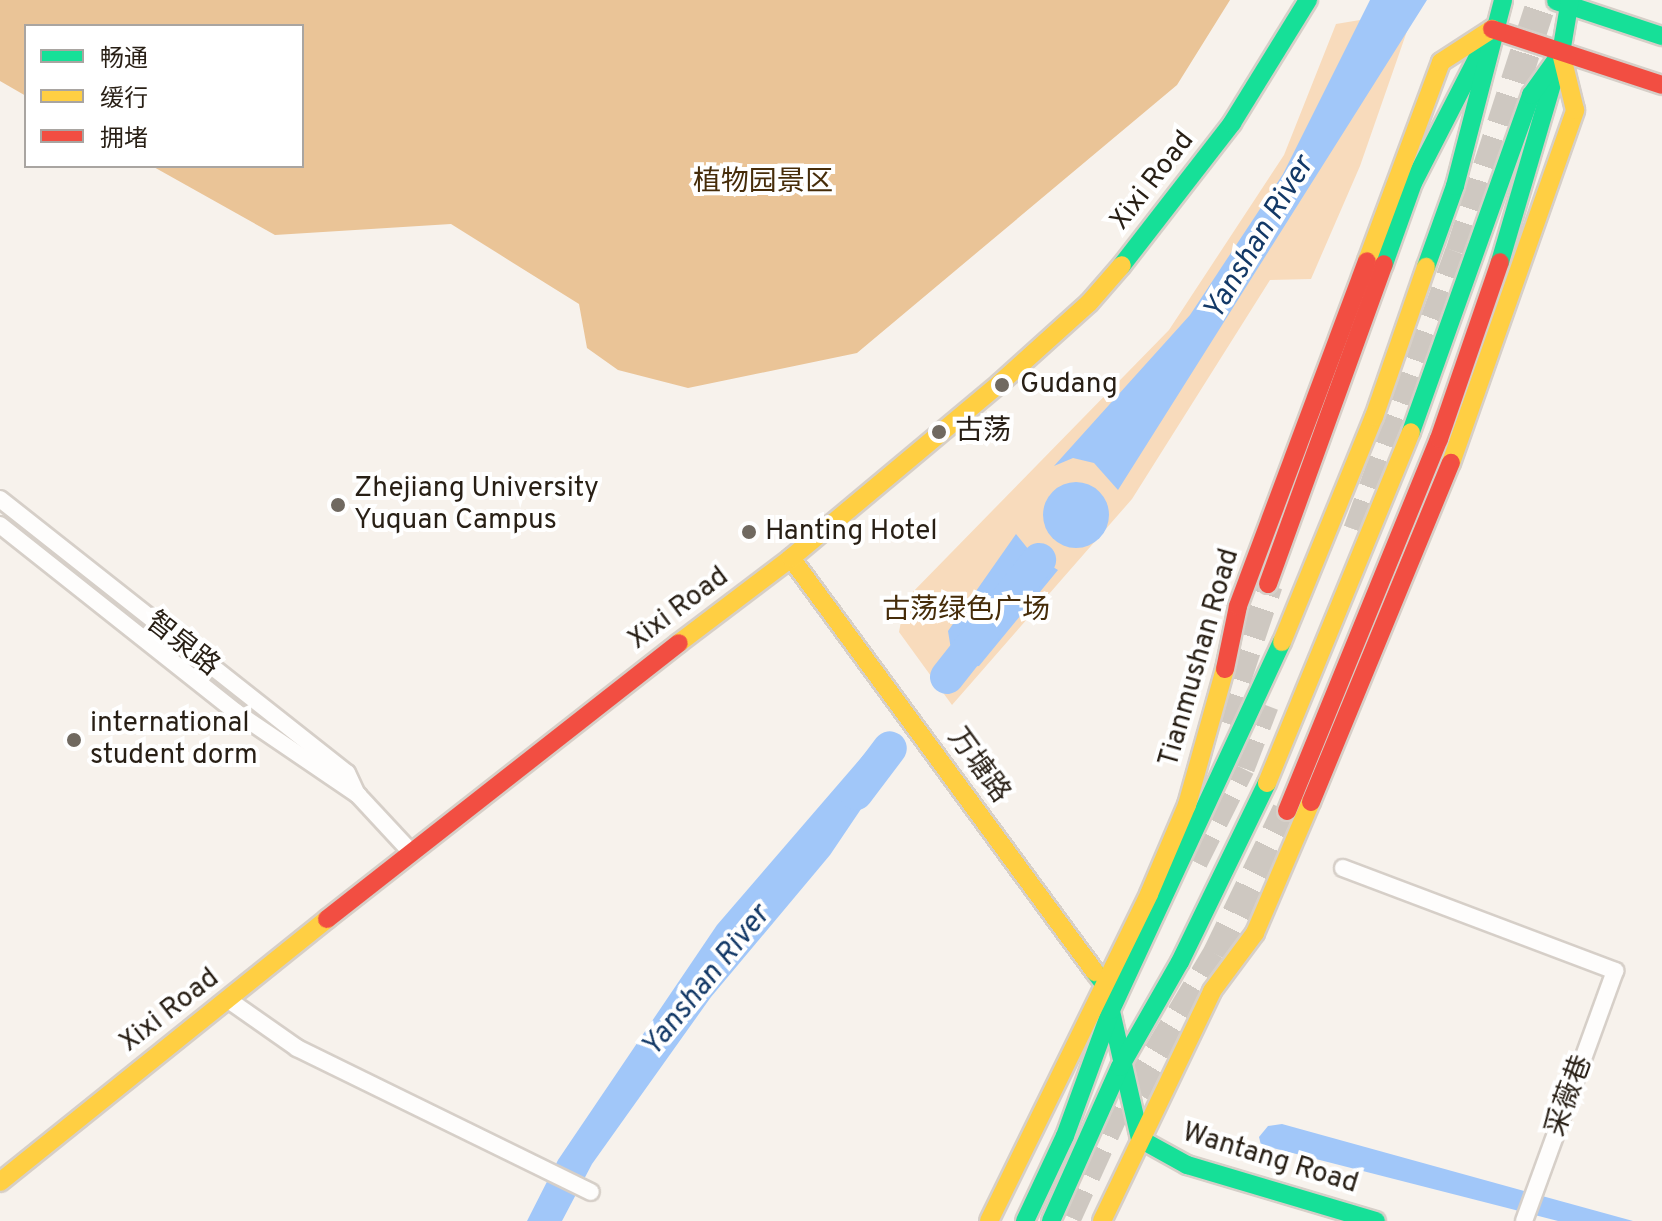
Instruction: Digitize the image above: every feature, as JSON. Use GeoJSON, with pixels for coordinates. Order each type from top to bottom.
{"type":"FeatureCollection","features":[{"type":"Feature","properties":{"kind":"main road","name":"Xixi Road"},"geometry":{"type":"LineString","coordinates":[[0,1182],[230,1001],[411,852],[791,558],[1089,303],[1216,145],[1308,0]]}},
{"type":"Feature","properties":{"kind":"main road","name":"Tianmushan Road"},"geometry":{"type":"LineString","coordinates":[[1025,1221],[1065,1136],[1111,1010],[1275,658],[1374,417],[1455,186],[1492,29],[1503,0]]}},
{"type":"Feature","properties":{"kind":"main road"},"geometry":{"type":"LineString","coordinates":[[1287,811],[1439,439],[1510,234],[1561,53],[1564,2],[1662,36]]}},
{"type":"Feature","properties":{"kind":"main road","name":"Tianmushan Road"},"geometry":{"type":"LineString","coordinates":[[989,1221],[1105,985],[1187,805],[1216,714],[1238,606],[1441,62],[1492,29]]}},
{"type":"Feature","properties":{"kind":"main road"},"geometry":{"type":"LineString","coordinates":[[1268,584],[1413,183],[1492,29],[1662,85]]}},
{"type":"Feature","properties":{"kind":"main road"},"geometry":{"type":"LineString","coordinates":[[1051,1221],[1120,1067],[1258,806],[1412,431],[1531,95],[1561,53]]}},
{"type":"Feature","properties":{"kind":"main road"},"geometry":{"type":"LineString","coordinates":[[1102,1221],[1212,991],[1255,933],[1433,513],[1575,110],[1561,53]]}},
{"type":"Feature","properties":{"kind":"main road","name":"万塘路"},"geometry":{"type":"LineString","coordinates":[[791,558],[1105,985],[1111,1010]]}},
{"type":"Feature","properties":{"kind":"main road","name":"Wantang Road"},"geometry":{"type":"LineString","coordinates":[[1111,1010],[1120,1067],[1140,1139],[1187,1165],[1376,1221]]}},
{"type":"Feature","properties":{"kind":"street","name":"智泉路"},"geometry":{"type":"LineString","coordinates":[[0,499],[347,773],[358,795]]}},
{"type":"Feature","properties":{"kind":"street","name":"智泉路"},"geometry":{"type":"LineString","coordinates":[[0,525],[236,712],[358,795],[411,852]]}},
{"type":"Feature","properties":{"kind":"street","name":"采薇巷"},"geometry":{"type":"LineString","coordinates":[[1343,868],[1615,971],[1525,1218]]}},
{"type":"Feature","properties":{"kind":"street"},"geometry":{"type":"LineString","coordinates":[[230,1001],[297,1048],[588,1191]]}},
{"type":"Feature","properties":{"kind":"green space","name":"植物园景区"},"geometry":{"type":"Polygon","coordinates":[[[0,0],[1230,0],[1177,85],[857,353],[688,388],[618,370],[587,348],[579,304],[451,224],[275,235],[156,168],[304,168],[304,24],[24,24],[24,95],[0,81],[0,0]]]}},
{"type":"Feature","properties":{"kind":"green space","name":"古荡绿色广场"},"geometry":{"type":"Polygon","coordinates":[[[1414,11],[1360,166],[1311,279],[1270,280],[1132,499],[952,705],[899,632],[905,600],[1169,330],[1284,155],[1336,24],[1414,11]]]}},
{"type":"Feature","properties":{"kind":"water"},"geometry":{"type":"Polygon","coordinates":[[[1370,0],[1427,0],[1118,490],[1094,463],[1073,458],[1054,466],[1190,315],[1283,174],[1370,0]]]}},
{"type":"Feature","properties":{"kind":"water"},"geometry":{"type":"Polygon","coordinates":[[[1082,482],[1100,491],[1107,502],[1107,528],[1100,539],[1089,546],[1070,548],[1057,543],[1048,534],[1043,509],[1048,496],[1057,487],[1082,482]]]}},
{"type":"Feature","properties":{"kind":"water"},"geometry":{"type":"Polygon","coordinates":[[[1016,534],[1033,555],[1058,570],[979,666],[954,668],[948,631],[1016,534]]]}},
{"type":"Feature","properties":{"kind":"water"},"geometry":{"type":"Polygon","coordinates":[[[867,751],[884,754],[886,772],[830,855],[711,997],[592,1164],[562,1221],[527,1221],[558,1160],[717,925],[867,751]]]}},
{"type":"Feature","properties":{"kind":"water"},"geometry":{"type":"Polygon","coordinates":[[[1282,1124],[1633,1221],[1558,1221],[1261,1145],[1259,1137],[1268,1126],[1282,1124]]]}},
{"type":"Feature","properties":{"kind":"waterway","name":"Yanshan River"},"geometry":{"type":"LineString","coordinates":[[947,677],[1039,560]]}},
{"type":"Feature","properties":{"kind":"waterway","name":"Yanshan River"},"geometry":{"type":"LineString","coordinates":[[856,793],[890,748]]}},
{"type":"Feature","properties":{"kind":"tunnel"},"geometry":{"type":"LineString","coordinates":[[1358,531],[1460,253],[1542,0]]}},
{"type":"Feature","properties":{"kind":"tunnel"},"geometry":{"type":"LineString","coordinates":[[1222,722],[1268,584]]}},
{"type":"Feature","properties":{"kind":"tunnel"},"geometry":{"type":"LineString","coordinates":[[1193,861],[1240,767],[1264,704]]}},
{"type":"Feature","properties":{"kind":"tunnel"},"geometry":{"type":"LineString","coordinates":[[1135,1092],[1217,955],[1287,811]]}},
{"type":"Feature","properties":{"kind":"tunnel"},"geometry":{"type":"LineString","coordinates":[[1067,1216],[1135,1066]]}},
{"type":"Feature","properties":{"kind":"traffic: fast"},"geometry":{"type":"LineString","coordinates":[[1122,265],[1232,123],[1308,0]]}},
{"type":"Feature","properties":{"kind":"traffic: fast"},"geometry":{"type":"LineString","coordinates":[[1426,267],[1455,186],[1503,0]]}},
{"type":"Feature","properties":{"kind":"traffic: fast"},"geometry":{"type":"LineString","coordinates":[[1411,432],[1531,95],[1561,53],[1570,0]]}},
{"type":"Feature","properties":{"kind":"traffic: fast"},"geometry":{"type":"LineString","coordinates":[[1556,1],[1662,36]]}},
{"type":"Feature","properties":{"kind":"traffic: fast"},"geometry":{"type":"LineString","coordinates":[[1384,264],[1413,183],[1492,29]]}},
{"type":"Feature","properties":{"kind":"traffic: fast"},"geometry":{"type":"LineString","coordinates":[[1500,262],[1561,53]]}},
{"type":"Feature","properties":{"kind":"traffic: fast"},"geometry":{"type":"LineString","coordinates":[[1025,1221],[1065,1136],[1111,1010],[1282,642]]}},
{"type":"Feature","properties":{"kind":"traffic: fast"},"geometry":{"type":"LineString","coordinates":[[1051,1221],[1120,1067],[1180,962],[1267,783]]}},
{"type":"Feature","properties":{"kind":"traffic: fast"},"geometry":{"type":"LineString","coordinates":[[1095,972],[1105,985],[1140,1139],[1187,1165],[1376,1221]]}},
{"type":"Feature","properties":{"kind":"traffic: slow"},"geometry":{"type":"LineString","coordinates":[[1367,261],[1441,62],[1492,29]]}},
{"type":"Feature","properties":{"kind":"traffic: slow"},"geometry":{"type":"LineString","coordinates":[[1451,463],[1575,110],[1561,53]]}},
{"type":"Feature","properties":{"kind":"traffic: slow"},"geometry":{"type":"LineString","coordinates":[[679,643],[791,558],[999,384],[1089,303],[1122,265]]}},
{"type":"Feature","properties":{"kind":"traffic: slow"},"geometry":{"type":"LineString","coordinates":[[1282,642],[1374,417],[1426,267]]}},
{"type":"Feature","properties":{"kind":"traffic: slow"},"geometry":{"type":"LineString","coordinates":[[1267,783],[1411,432]]}},
{"type":"Feature","properties":{"kind":"traffic: slow"},"geometry":{"type":"LineString","coordinates":[[791,558],[1095,972]]}},
{"type":"Feature","properties":{"kind":"traffic: slow"},"geometry":{"type":"LineString","coordinates":[[989,1221],[1149,894],[1187,805],[1225,669]]}},
{"type":"Feature","properties":{"kind":"traffic: slow"},"geometry":{"type":"LineString","coordinates":[[1102,1221],[1212,991],[1255,933],[1311,802]]}},
{"type":"Feature","properties":{"kind":"traffic: slow"},"geometry":{"type":"LineString","coordinates":[[0,1182],[327,919]]}},
{"type":"Feature","properties":{"kind":"traffic: jam"},"geometry":{"type":"LineString","coordinates":[[1492,29],[1662,85]]}},
{"type":"Feature","properties":{"kind":"traffic: jam"},"geometry":{"type":"LineString","coordinates":[[1225,669],[1238,606],[1367,261]]}},
{"type":"Feature","properties":{"kind":"traffic: jam"},"geometry":{"type":"LineString","coordinates":[[1287,811],[1439,439],[1500,262]]}},
{"type":"Feature","properties":{"kind":"traffic: jam"},"geometry":{"type":"LineString","coordinates":[[1268,584],[1384,264]]}},
{"type":"Feature","properties":{"kind":"traffic: jam"},"geometry":{"type":"LineString","coordinates":[[1311,802],[1451,463]]}},
{"type":"Feature","properties":{"kind":"traffic: jam"},"geometry":{"type":"LineString","coordinates":[[327,919],[679,643]]}},
{"type":"Feature","properties":{"kind":"place","name":"Gudang"},"geometry":{"type":"Point","coordinates":[1002,385]}},
{"type":"Feature","properties":{"kind":"place","name":"古荡"},"geometry":{"type":"Point","coordinates":[939,432]}},
{"type":"Feature","properties":{"kind":"place","name":"Zhejiang University Yuquan Campus"},"geometry":{"type":"Point","coordinates":[338,505]}},
{"type":"Feature","properties":{"kind":"place","name":"Hanting Hotel"},"geometry":{"type":"Point","coordinates":[749,532]}},
{"type":"Feature","properties":{"kind":"place","name":"international student dorm"},"geometry":{"type":"Point","coordinates":[74,740]}}]}
